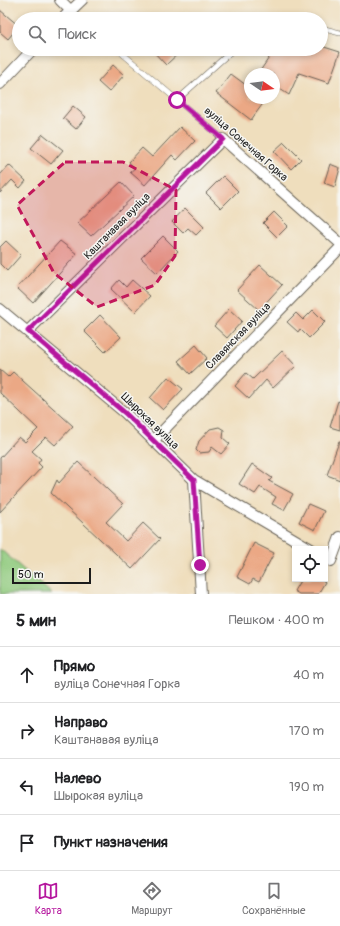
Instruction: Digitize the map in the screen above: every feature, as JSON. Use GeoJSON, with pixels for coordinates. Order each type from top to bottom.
{"type":"FeatureCollection","features":[{"type":"Feature","properties":{"kind":"street"},"geometry":{"type":"LineString","coordinates":[[60,0],[70,10],[82,0]]}},
{"type":"Feature","properties":{"kind":"street"},"geometry":{"type":"LineString","coordinates":[[0,84],[26,56]]}},
{"type":"Feature","properties":{"kind":"street","name":"вуліца Сонечная Горка"},"geometry":{"type":"LineString","coordinates":[[223,139],[340,243]]}},
{"type":"Feature","properties":{"kind":"street","name":"Каштанавая вуліца"},"geometry":{"type":"LineString","coordinates":[[28,331],[223,139]]}},
{"type":"Feature","properties":{"kind":"street","name":"Славянская вуліца"},"geometry":{"type":"LineString","coordinates":[[153,441],[340,248]]}},
{"type":"Feature","properties":{"kind":"street","name":"Шырокая вуліца"},"geometry":{"type":"LineString","coordinates":[[0,308],[125,413],[194,480],[305,546]]}},
{"type":"Feature","properties":{"kind":"street"},"geometry":{"type":"LineString","coordinates":[[194,480],[201,594]]}},
{"type":"Feature","properties":{"kind":"street"},"geometry":{"type":"LineString","coordinates":[[332,562],[340,537]]}},
{"type":"Feature","properties":{"kind":"lane"},"geometry":{"type":"LineString","coordinates":[[328,29],[340,32]]}},
{"type":"Feature","properties":{"kind":"lane","name":"вуліца Сонечная Горка"},"geometry":{"type":"LineString","coordinates":[[125,56],[223,139]]}},
{"type":"Feature","properties":{"kind":"lane"},"geometry":{"type":"LineString","coordinates":[[177,100],[226,56]]}},
{"type":"Feature","properties":{"kind":"highlighted area"},"geometry":{"type":"Polygon","coordinates":[[[65,162],[123,162],[176,190],[175,256],[155,285],[97,307],[54,273],[17,205],[65,162]]]}},
{"type":"Feature","properties":{"kind":"green space"},"geometry":{"type":"Polygon","coordinates":[[[0,549],[52,594],[0,594],[0,549]]]}},
{"type":"Feature","properties":{"kind":"building"},"geometry":{"type":"Polygon","coordinates":[[[0,10],[12,20],[12,34],[8,39],[0,32],[0,10]]]}},
{"type":"Feature","properties":{"kind":"building"},"geometry":{"type":"Polygon","coordinates":[[[328,48],[340,52],[329,83],[299,73],[289,95],[280,89],[280,68],[262,68],[270,56],[328,56],[328,48]]]}},
{"type":"Feature","properties":{"kind":"building"},"geometry":{"type":"Polygon","coordinates":[[[158,56],[176,56],[166,65],[158,56]]]}},
{"type":"Feature","properties":{"kind":"building"},"geometry":{"type":"Polygon","coordinates":[[[113,65],[124,75],[109,92],[98,82],[113,65]]]}},
{"type":"Feature","properties":{"kind":"building"},"geometry":{"type":"Polygon","coordinates":[[[231,74],[244,84],[244,104],[263,104],[251,120],[216,93],[231,74]]]}},
{"type":"Feature","properties":{"kind":"building"},"geometry":{"type":"Polygon","coordinates":[[[73,106],[86,117],[76,129],[63,118],[73,106]]]}},
{"type":"Feature","properties":{"kind":"building"},"geometry":{"type":"Polygon","coordinates":[[[180,127],[195,141],[177,160],[172,155],[145,185],[130,172],[135,168],[129,162],[142,148],[152,157],[180,127]]]}},
{"type":"Feature","properties":{"kind":"building"},"geometry":{"type":"Polygon","coordinates":[[[43,134],[63,150],[51,164],[31,148],[43,134]]]}},
{"type":"Feature","properties":{"kind":"building"},"geometry":{"type":"Polygon","coordinates":[[[284,142],[301,159],[291,169],[274,151],[284,142]]]}},
{"type":"Feature","properties":{"kind":"building"},"geometry":{"type":"Polygon","coordinates":[[[330,164],[340,168],[335,187],[324,183],[330,164]]]}},
{"type":"Feature","properties":{"kind":"building"},"geometry":{"type":"Polygon","coordinates":[[[9,165],[26,181],[20,188],[12,180],[0,193],[0,175],[9,165]]]}},
{"type":"Feature","properties":{"kind":"building"},"geometry":{"type":"Polygon","coordinates":[[[223,176],[238,191],[221,208],[206,193],[223,176]]]}},
{"type":"Feature","properties":{"kind":"building"},"geometry":{"type":"Polygon","coordinates":[[[121,182],[134,196],[91,236],[77,223],[121,182]]]}},
{"type":"Feature","properties":{"kind":"building"},"geometry":{"type":"Polygon","coordinates":[[[185,208],[204,227],[196,235],[188,228],[183,233],[172,222],[185,208]]]}},
{"type":"Feature","properties":{"kind":"building"},"geometry":{"type":"Polygon","coordinates":[[[274,212],[288,226],[277,237],[263,223],[274,212]]]}},
{"type":"Feature","properties":{"kind":"building"},"geometry":{"type":"Polygon","coordinates":[[[163,236],[178,251],[157,273],[141,258],[163,236]]]}},
{"type":"Feature","properties":{"kind":"building"},"geometry":{"type":"Polygon","coordinates":[[[6,241],[21,255],[7,271],[0,264],[0,247],[6,241]]]}},
{"type":"Feature","properties":{"kind":"building"},"geometry":{"type":"Polygon","coordinates":[[[60,241],[77,254],[33,303],[17,288],[60,241]]]}},
{"type":"Feature","properties":{"kind":"building"},"geometry":{"type":"Polygon","coordinates":[[[260,265],[282,285],[259,310],[237,290],[260,265]]]}},
{"type":"Feature","properties":{"kind":"building"},"geometry":{"type":"Polygon","coordinates":[[[119,280],[126,287],[132,280],[150,296],[135,312],[111,289],[119,280]]]}},
{"type":"Feature","properties":{"kind":"building"},"geometry":{"type":"Polygon","coordinates":[[[229,309],[242,321],[227,338],[214,326],[229,309]]]}},
{"type":"Feature","properties":{"kind":"building"},"geometry":{"type":"Polygon","coordinates":[[[313,310],[325,322],[309,338],[300,329],[298,332],[287,322],[296,313],[303,320],[313,310]]]}},
{"type":"Feature","properties":{"kind":"building"},"geometry":{"type":"Polygon","coordinates":[[[100,315],[121,337],[105,352],[84,331],[100,315]]]}},
{"type":"Feature","properties":{"kind":"building"},"geometry":{"type":"Polygon","coordinates":[[[196,345],[207,358],[190,374],[178,361],[196,345]]]}},
{"type":"Feature","properties":{"kind":"building"},"geometry":{"type":"Polygon","coordinates":[[[282,351],[296,366],[273,388],[266,380],[249,399],[235,386],[246,373],[253,379],[282,351]]]}},
{"type":"Feature","properties":{"kind":"building"},"geometry":{"type":"Polygon","coordinates":[[[0,370],[8,377],[13,372],[73,426],[55,445],[46,437],[32,451],[41,459],[38,463],[42,467],[0,512],[0,458],[19,437],[25,442],[38,429],[0,393],[0,370]]]}},
{"type":"Feature","properties":{"kind":"building"},"geometry":{"type":"Polygon","coordinates":[[[168,377],[183,389],[163,410],[150,398],[168,377]]]}},
{"type":"Feature","properties":{"kind":"building"},"geometry":{"type":"Polygon","coordinates":[[[338,401],[340,402],[340,430],[330,427],[338,401]]]}},
{"type":"Feature","properties":{"kind":"building"},"geometry":{"type":"Polygon","coordinates":[[[219,427],[224,430],[223,438],[230,444],[221,454],[212,447],[209,452],[199,453],[196,450],[199,441],[210,429],[219,427]]]}},
{"type":"Feature","properties":{"kind":"building"},"geometry":{"type":"Polygon","coordinates":[[[340,442],[340,480],[327,475],[340,442]]]}},
{"type":"Feature","properties":{"kind":"building"},"geometry":{"type":"Polygon","coordinates":[[[78,462],[123,504],[106,522],[126,541],[143,523],[160,539],[132,569],[51,493],[57,480],[59,483],[78,462]]]}},
{"type":"Feature","properties":{"kind":"building"},"geometry":{"type":"Polygon","coordinates":[[[252,464],[272,478],[269,481],[293,494],[284,510],[272,504],[276,497],[260,487],[255,494],[239,484],[252,464]]]}},
{"type":"Feature","properties":{"kind":"building"},"geometry":{"type":"Polygon","coordinates":[[[308,504],[324,511],[315,530],[299,522],[308,504]]]}},
{"type":"Feature","properties":{"kind":"building"},"geometry":{"type":"Polygon","coordinates":[[[254,543],[274,553],[259,582],[253,579],[250,584],[237,577],[254,543]]]}},
{"type":"Feature","properties":{"kind":"building"},"geometry":{"type":"Polygon","coordinates":[[[299,582],[325,582],[318,594],[299,594],[294,591],[299,582]]]}},
{"type":"Feature","properties":{"kind":"route"},"geometry":{"type":"LineString","coordinates":[[177,100],[223,139],[28,331],[125,413],[194,480],[198,519],[200,565]]}}]}
